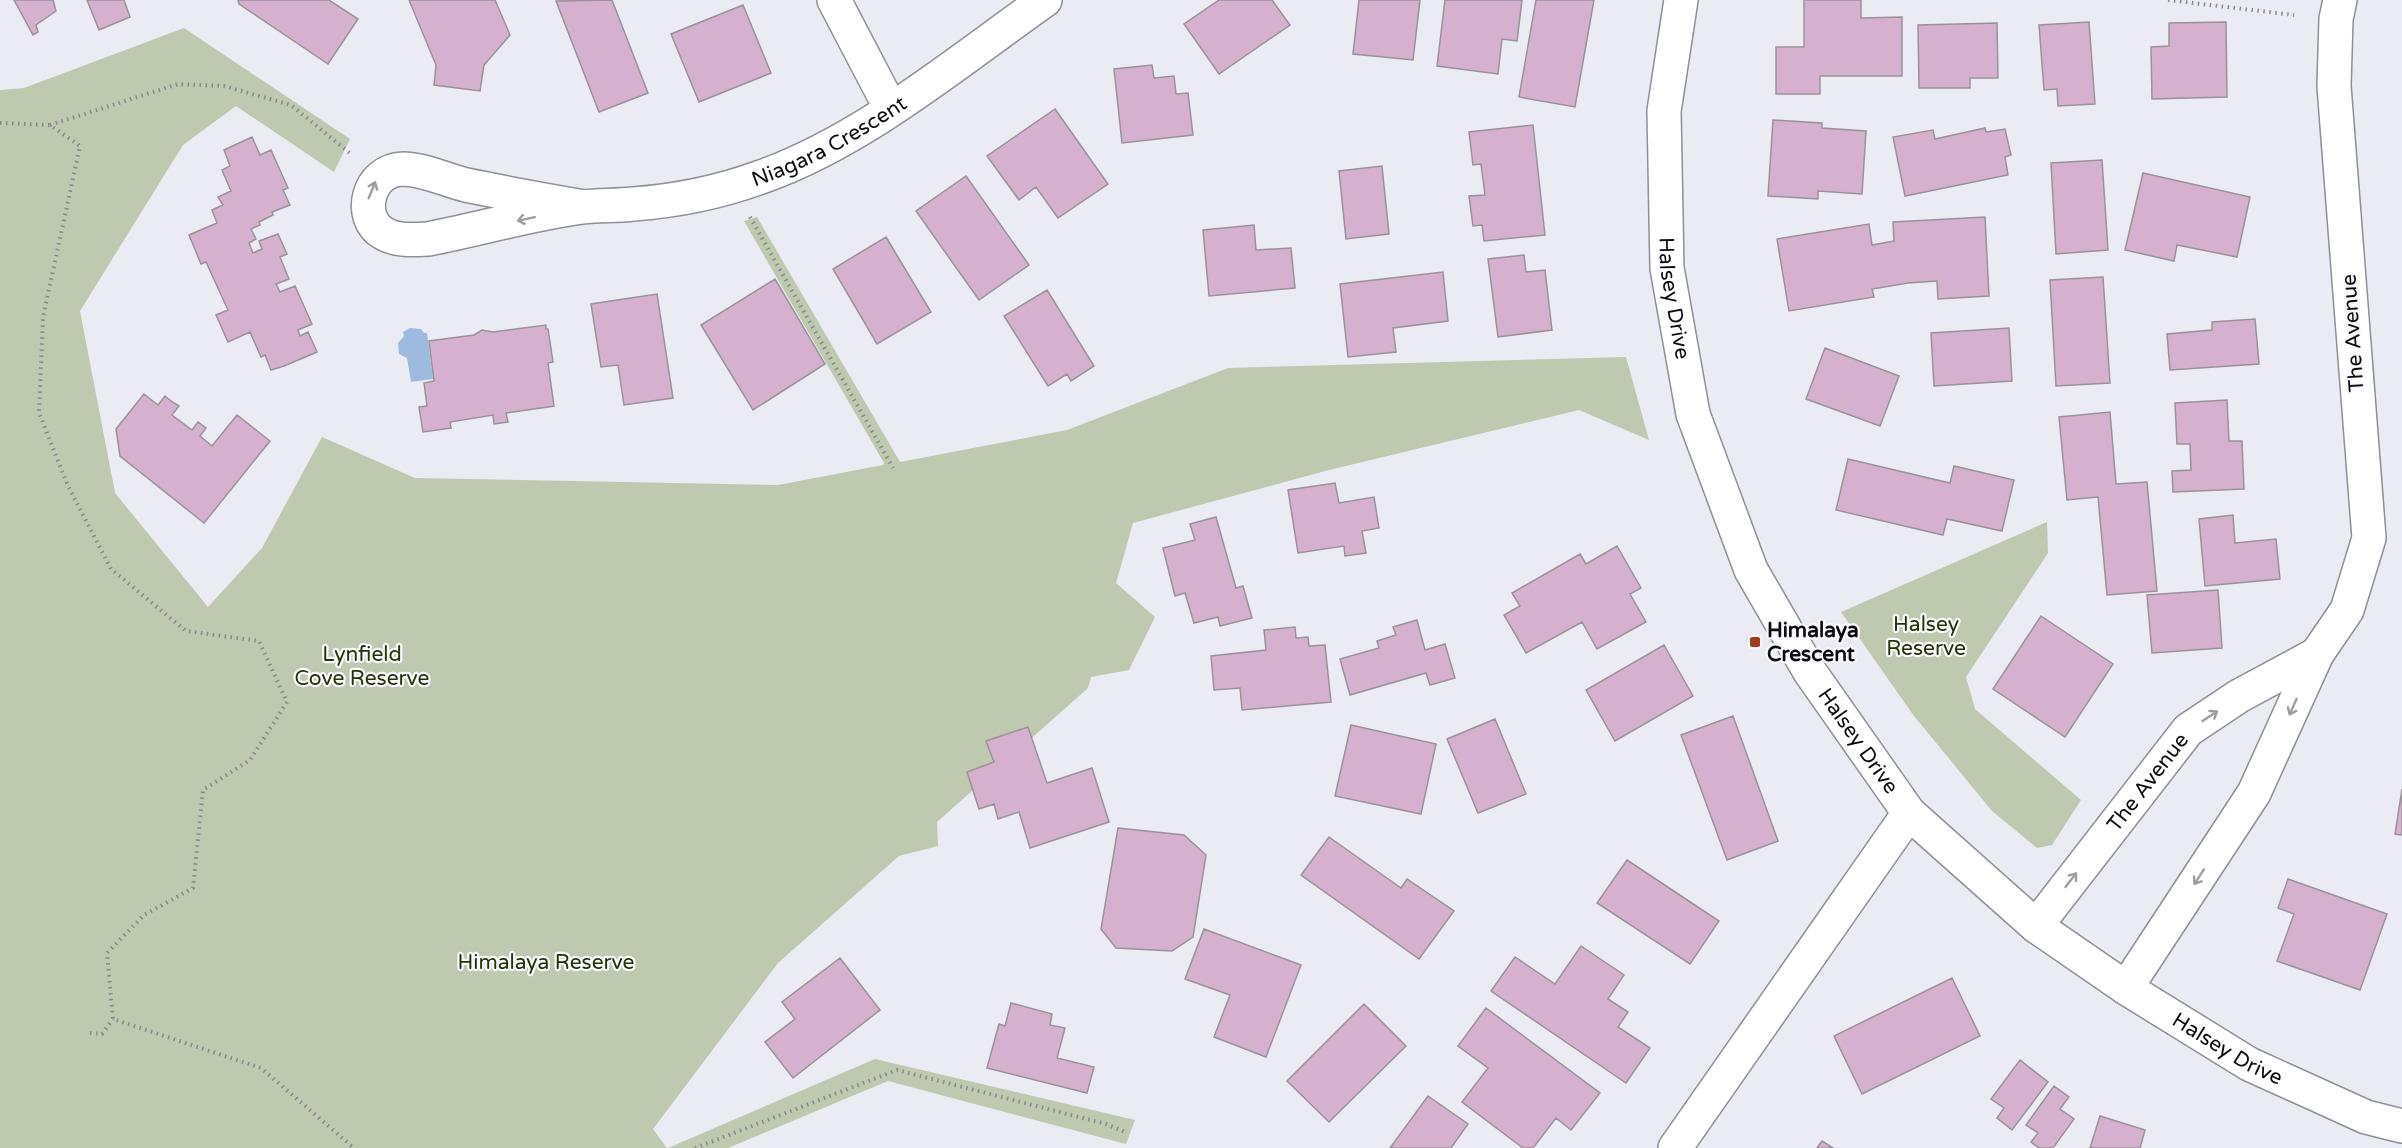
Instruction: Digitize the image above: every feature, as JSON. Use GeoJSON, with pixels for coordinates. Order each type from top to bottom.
{"type":"FeatureCollection","features":[{"type":"Feature","properties":{"kind":"street"},"geometry":{"type":"LineString","coordinates":[[834,0],[891,109]]}},
{"type":"Feature","properties":{"kind":"street","name":"Niagara Crescent"},"geometry":{"type":"LineString","coordinates":[[584,207],[465,184],[402,169],[376,180],[369,199],[373,221],[380,232],[409,240],[428,239],[584,207],[680,199],[763,177],[828,148],[891,109],[1045,0]]}},
{"type":"Feature","properties":{"kind":"street","name":"Halsey Drive"},"geometry":{"type":"LineString","coordinates":[[1681,0],[1664,111],[1667,268],[1693,414],[1751,570],[1810,672],[1909,813],[2036,926],[2126,988],[2249,1064],[2366,1117],[2402,1126]]}},
{"type":"Feature","properties":{"kind":"street","name":"The Avenue"},"geometry":{"type":"LineString","coordinates":[[2126,988],[2254,794],[2317,654],[2347,610],[2369,538],[2334,86],[2336,19],[2340,0]]}},
{"type":"Feature","properties":{"kind":"street","name":"The Avenue"},"geometry":{"type":"LineString","coordinates":[[2036,926],[2188,730],[2239,696],[2317,654]]}},
{"type":"Feature","properties":{"kind":"street"},"geometry":{"type":"LineString","coordinates":[[1675,1148],[1909,813]]}},
{"type":"Feature","properties":{"kind":"path"},"geometry":{"type":"LineString","coordinates":[[2168,0],[2295,15]]}},
{"type":"Feature","properties":{"kind":"path"},"geometry":{"type":"LineString","coordinates":[[0,123],[50,125],[178,84],[224,86],[291,105],[356,159]]}},
{"type":"Feature","properties":{"kind":"path"},"geometry":{"type":"LineString","coordinates":[[50,125],[80,146],[43,317],[39,413],[68,486],[111,569],[186,631],[259,641],[287,702],[250,760],[203,790],[193,888],[144,915],[107,953],[113,1018],[102,1034],[90,1033]]}},
{"type":"Feature","properties":{"kind":"path"},"geometry":{"type":"LineString","coordinates":[[748,214],[893,468]]}},
{"type":"Feature","properties":{"kind":"path"},"geometry":{"type":"LineString","coordinates":[[113,1018],[261,1068],[354,1148]]}},
{"type":"Feature","properties":{"kind":"path"},"geometry":{"type":"LineString","coordinates":[[695,1148],[897,1070],[1106,1124],[1127,1133]]}},
{"type":"Feature","properties":{"kind":"green space"},"geometry":{"type":"Polygon","coordinates":[[[184,28],[350,139],[334,172],[236,106],[183,145],[80,311],[115,493],[208,607],[262,548],[322,437],[415,478],[778,485],[883,465],[884,463],[744,221],[757,217],[900,462],[1067,430],[1228,368],[1626,357],[1649,440],[1579,410],[1329,470],[1133,523],[1116,583],[1155,617],[1129,670],[1091,677],[1088,688],[937,822],[938,846],[899,856],[778,963],[653,1129],[667,1148],[0,1148],[0,90],[24,88],[184,28]]]}},
{"type":"Feature","properties":{"kind":"green space","name":"Halsey Reserve"},"geometry":{"type":"Polygon","coordinates":[[[2047,522],[2048,553],[1966,677],[1975,709],[2081,800],[2052,845],[2037,848],[1992,811],[1914,716],[1841,612],[2047,522]]]}},
{"type":"Feature","properties":{"kind":"green space"},"geometry":{"type":"Polygon","coordinates":[[[875,1059],[1135,1120],[1126,1144],[888,1081],[728,1148],[668,1148],[875,1059]]]}},
{"type":"Feature","properties":{"kind":"water"},"geometry":{"type":"Polygon","coordinates":[[[410,328],[421,329],[427,333],[433,379],[411,382],[407,358],[399,354],[398,343],[404,336],[403,332],[410,328]]]}},
{"type":"Feature","properties":{"kind":"building"},"geometry":{"type":"Polygon","coordinates":[[[14,0],[53,0],[56,11],[36,25],[38,32],[33,35],[14,0]]]}},
{"type":"Feature","properties":{"kind":"building"},"geometry":{"type":"Polygon","coordinates":[[[87,0],[124,0],[130,17],[99,30],[87,0]]]}},
{"type":"Feature","properties":{"kind":"building"},"geometry":{"type":"Polygon","coordinates":[[[238,0],[329,0],[358,19],[328,64],[239,4],[238,0]]]}},
{"type":"Feature","properties":{"kind":"building"},"geometry":{"type":"Polygon","coordinates":[[[409,0],[495,0],[510,35],[484,65],[480,91],[434,85],[436,65],[409,0]]]}},
{"type":"Feature","properties":{"kind":"building"},"geometry":{"type":"Polygon","coordinates":[[[612,0],[648,93],[599,112],[556,1],[612,0]]]}},
{"type":"Feature","properties":{"kind":"building"},"geometry":{"type":"Polygon","coordinates":[[[1219,0],[1272,0],[1290,25],[1219,74],[1184,24],[1219,0]]]}},
{"type":"Feature","properties":{"kind":"building"},"geometry":{"type":"Polygon","coordinates":[[[1359,0],[1420,0],[1413,60],[1353,54],[1359,0]]]}},
{"type":"Feature","properties":{"kind":"building"},"geometry":{"type":"Polygon","coordinates":[[[1445,0],[1522,0],[1517,41],[1502,39],[1498,74],[1437,66],[1445,0]]]}},
{"type":"Feature","properties":{"kind":"building"},"geometry":{"type":"Polygon","coordinates":[[[1536,0],[1594,0],[1575,107],[1519,97],[1536,0]]]}},
{"type":"Feature","properties":{"kind":"building"},"geometry":{"type":"Polygon","coordinates":[[[1804,0],[1861,0],[1861,18],[1902,17],[1902,76],[1820,76],[1820,94],[1776,94],[1776,47],[1804,47],[1804,0]]]}},
{"type":"Feature","properties":{"kind":"building"},"geometry":{"type":"Polygon","coordinates":[[[743,5],[771,73],[699,102],[671,34],[743,5]]]}},
{"type":"Feature","properties":{"kind":"building"},"geometry":{"type":"Polygon","coordinates":[[[2089,22],[2095,104],[2058,106],[2057,89],[2044,90],[2039,25],[2089,22]]]}},
{"type":"Feature","properties":{"kind":"building"},"geometry":{"type":"Polygon","coordinates":[[[2226,22],[2227,97],[2152,99],[2151,47],[2169,46],[2169,23],[2226,22]]]}},
{"type":"Feature","properties":{"kind":"building"},"geometry":{"type":"Polygon","coordinates":[[[1997,23],[1998,78],[1970,78],[1970,88],[1919,88],[1918,25],[1997,23]]]}},
{"type":"Feature","properties":{"kind":"building"},"geometry":{"type":"Polygon","coordinates":[[[1152,65],[1154,78],[1174,76],[1176,94],[1188,93],[1193,135],[1122,143],[1114,69],[1152,65]]]}},
{"type":"Feature","properties":{"kind":"building"},"geometry":{"type":"Polygon","coordinates":[[[1055,109],[1108,184],[1058,218],[1036,187],[1019,200],[987,156],[1055,109]]]}},
{"type":"Feature","properties":{"kind":"building"},"geometry":{"type":"Polygon","coordinates":[[[1773,120],[1822,123],[1822,128],[1866,131],[1862,194],[1818,191],[1818,199],[1768,196],[1773,120]]]}},
{"type":"Feature","properties":{"kind":"building"},"geometry":{"type":"Polygon","coordinates":[[[1533,125],[1545,235],[1484,241],[1482,225],[1473,226],[1469,196],[1485,195],[1481,164],[1473,165],[1469,132],[1533,125]]]}},
{"type":"Feature","properties":{"kind":"building"},"geometry":{"type":"Polygon","coordinates":[[[1985,128],[1986,132],[2005,129],[2011,155],[2005,157],[2008,175],[1905,196],[1893,137],[1933,130],[1935,139],[1985,128]]]}},
{"type":"Feature","properties":{"kind":"building"},"geometry":{"type":"Polygon","coordinates":[[[252,137],[260,155],[271,150],[288,188],[283,190],[290,205],[272,212],[273,215],[251,229],[256,239],[249,243],[253,253],[262,249],[259,241],[278,234],[287,254],[280,257],[289,279],[276,284],[280,292],[295,286],[312,324],[298,330],[300,336],[308,332],[317,352],[271,370],[265,355],[261,357],[250,332],[228,342],[216,315],[228,310],[206,262],[201,264],[189,235],[217,223],[212,210],[223,205],[218,197],[231,191],[222,170],[230,166],[224,150],[252,137]]]}},
{"type":"Feature","properties":{"kind":"building"},"geometry":{"type":"Polygon","coordinates":[[[2102,160],[2108,250],[2056,254],[2051,163],[2102,160]]]}},
{"type":"Feature","properties":{"kind":"building"},"geometry":{"type":"Polygon","coordinates":[[[1382,166],[1389,234],[1346,239],[1339,171],[1382,166]]]}},
{"type":"Feature","properties":{"kind":"building"},"geometry":{"type":"Polygon","coordinates":[[[2143,173],[2250,197],[2237,257],[2177,245],[2174,261],[2125,250],[2143,173]]]}},
{"type":"Feature","properties":{"kind":"building"},"geometry":{"type":"Polygon","coordinates":[[[966,176],[1029,265],[979,300],[916,211],[966,176]]]}},
{"type":"Feature","properties":{"kind":"building"},"geometry":{"type":"Polygon","coordinates":[[[1985,217],[1989,296],[1938,299],[1937,281],[1908,283],[1872,289],[1874,297],[1789,311],[1777,239],[1869,224],[1872,245],[1894,241],[1893,222],[1985,217]]]}},
{"type":"Feature","properties":{"kind":"building"},"geometry":{"type":"Polygon","coordinates":[[[1254,225],[1256,250],[1291,248],[1295,288],[1209,296],[1203,230],[1254,225]]]}},
{"type":"Feature","properties":{"kind":"building"},"geometry":{"type":"Polygon","coordinates":[[[886,237],[931,312],[877,344],[833,269],[886,237]]]}},
{"type":"Feature","properties":{"kind":"building"},"geometry":{"type":"Polygon","coordinates":[[[1524,255],[1526,272],[1545,270],[1552,330],[1498,337],[1488,259],[1524,255]]]}},
{"type":"Feature","properties":{"kind":"building"},"geometry":{"type":"Polygon","coordinates":[[[1443,272],[1448,321],[1393,328],[1396,352],[1348,357],[1340,284],[1443,272]]]}},
{"type":"Feature","properties":{"kind":"building"},"geometry":{"type":"Polygon","coordinates":[[[2103,277],[2110,383],[2056,386],[2050,280],[2103,277]]]}},
{"type":"Feature","properties":{"kind":"building"},"geometry":{"type":"Polygon","coordinates":[[[775,279],[825,364],[753,410],[701,325],[775,279]]]}},
{"type":"Feature","properties":{"kind":"building"},"geometry":{"type":"Polygon","coordinates":[[[1047,290],[1094,366],[1071,381],[1067,374],[1048,386],[1004,316],[1047,290]]]}},
{"type":"Feature","properties":{"kind":"building"},"geometry":{"type":"Polygon","coordinates":[[[657,294],[673,398],[624,405],[618,365],[601,367],[591,304],[657,294]]]}},
{"type":"Feature","properties":{"kind":"building"},"geometry":{"type":"Polygon","coordinates":[[[2255,319],[2259,364],[2170,370],[2167,334],[2212,330],[2212,322],[2255,319]]]}},
{"type":"Feature","properties":{"kind":"building"},"geometry":{"type":"Polygon","coordinates":[[[546,325],[553,362],[548,363],[554,406],[506,413],[508,422],[494,424],[493,415],[450,422],[451,428],[423,432],[419,407],[427,406],[424,383],[434,381],[429,341],[474,335],[482,330],[493,332],[546,325]]]}},
{"type":"Feature","properties":{"kind":"building"},"geometry":{"type":"Polygon","coordinates":[[[2009,328],[2012,381],[1934,386],[1931,333],[2009,328]]]}},
{"type":"Feature","properties":{"kind":"building"},"geometry":{"type":"Polygon","coordinates":[[[1825,348],[1899,376],[1880,426],[1806,399],[1825,348]]]}},
{"type":"Feature","properties":{"kind":"building"},"geometry":{"type":"Polygon","coordinates":[[[144,394],[158,405],[165,396],[179,406],[172,415],[192,430],[198,422],[206,428],[200,436],[212,446],[237,415],[270,441],[204,523],[120,456],[116,429],[144,394]]]}},
{"type":"Feature","properties":{"kind":"building"},"geometry":{"type":"Polygon","coordinates":[[[2227,400],[2229,441],[2242,441],[2244,489],[2173,492],[2172,471],[2191,470],[2190,444],[2177,444],[2175,403],[2227,400]]]}},
{"type":"Feature","properties":{"kind":"building"},"geometry":{"type":"Polygon","coordinates":[[[2110,412],[2116,484],[2147,482],[2157,591],[2107,595],[2098,497],[2067,500],[2059,417],[2110,412]]]}},
{"type":"Feature","properties":{"kind":"building"},"geometry":{"type":"Polygon","coordinates":[[[1848,459],[1950,483],[1954,466],[2014,480],[2002,531],[1947,519],[1943,535],[1836,510],[1848,459]]]}},
{"type":"Feature","properties":{"kind":"building"},"geometry":{"type":"Polygon","coordinates":[[[1335,483],[1339,503],[1374,497],[1379,528],[1362,531],[1366,553],[1345,556],[1344,546],[1298,553],[1288,490],[1335,483]]]}},
{"type":"Feature","properties":{"kind":"building"},"geometry":{"type":"Polygon","coordinates":[[[2233,515],[2235,543],[2276,539],[2280,579],[2205,586],[2199,519],[2233,515]]]}},
{"type":"Feature","properties":{"kind":"building"},"geometry":{"type":"Polygon","coordinates":[[[1216,517],[1236,588],[1243,586],[1252,618],[1220,626],[1218,617],[1194,623],[1185,593],[1175,596],[1163,548],[1195,540],[1190,524],[1216,517]]]}},
{"type":"Feature","properties":{"kind":"building"},"geometry":{"type":"Polygon","coordinates":[[[1617,546],[1641,588],[1630,594],[1646,622],[1597,649],[1582,622],[1526,653],[1504,615],[1520,606],[1512,593],[1580,554],[1586,564],[1617,546]]]}},
{"type":"Feature","properties":{"kind":"building"},"geometry":{"type":"Polygon","coordinates":[[[2218,590],[2222,648],[2152,653],[2147,595],[2218,590]]]}},
{"type":"Feature","properties":{"kind":"building"},"geometry":{"type":"Polygon","coordinates":[[[2041,616],[2113,664],[2065,737],[1993,689],[2041,616]]]}},
{"type":"Feature","properties":{"kind":"building"},"geometry":{"type":"Polygon","coordinates":[[[1417,620],[1425,650],[1445,644],[1455,678],[1430,685],[1426,673],[1350,695],[1340,659],[1379,648],[1377,641],[1396,635],[1393,627],[1417,620]]]}},
{"type":"Feature","properties":{"kind":"building"},"geometry":{"type":"Polygon","coordinates":[[[1295,627],[1296,638],[1308,637],[1309,646],[1325,645],[1331,702],[1242,710],[1240,688],[1214,690],[1211,656],[1266,650],[1264,630],[1295,627]]]}},
{"type":"Feature","properties":{"kind":"building"},"geometry":{"type":"Polygon","coordinates":[[[1664,645],[1693,696],[1615,741],[1586,690],[1664,645]]]}},
{"type":"Feature","properties":{"kind":"building"},"geometry":{"type":"Polygon","coordinates":[[[1733,716],[1778,841],[1727,860],[1681,735],[1733,716]]]}},
{"type":"Feature","properties":{"kind":"building"},"geometry":{"type":"Polygon","coordinates":[[[1495,719],[1526,794],[1478,813],[1447,739],[1495,719]]]}},
{"type":"Feature","properties":{"kind":"building"},"geometry":{"type":"Polygon","coordinates":[[[1351,725],[1436,744],[1421,814],[1335,796],[1351,725]]]}},
{"type":"Feature","properties":{"kind":"building"},"geometry":{"type":"Polygon","coordinates":[[[1028,727],[1047,783],[1092,768],[1109,822],[1030,848],[1019,812],[998,819],[994,804],[979,809],[967,772],[994,762],[986,741],[1028,727]]]}},
{"type":"Feature","properties":{"kind":"building"},"geometry":{"type":"Polygon","coordinates":[[[2402,789],[2402,835],[2395,834],[2402,789]]]}},
{"type":"Feature","properties":{"kind":"building"},"geometry":{"type":"Polygon","coordinates":[[[1118,828],[1184,835],[1206,855],[1193,937],[1172,951],[1116,948],[1101,929],[1118,828]]]}},
{"type":"Feature","properties":{"kind":"building"},"geometry":{"type":"Polygon","coordinates":[[[1329,837],[1401,888],[1407,879],[1454,911],[1419,959],[1301,875],[1329,837]]]}},
{"type":"Feature","properties":{"kind":"building"},"geometry":{"type":"Polygon","coordinates":[[[1627,860],[1719,921],[1690,964],[1597,903],[1627,860]]]}},
{"type":"Feature","properties":{"kind":"building"},"geometry":{"type":"Polygon","coordinates":[[[2288,879],[2387,914],[2360,990],[2277,961],[2294,914],[2278,908],[2288,879]]]}},
{"type":"Feature","properties":{"kind":"building"},"geometry":{"type":"Polygon","coordinates":[[[1204,929],[1301,965],[1266,1057],[1214,1037],[1230,995],[1185,979],[1204,929]]]}},
{"type":"Feature","properties":{"kind":"building"},"geometry":{"type":"Polygon","coordinates":[[[1581,946],[1624,975],[1608,999],[1628,1012],[1618,1027],[1650,1048],[1626,1083],[1491,991],[1515,957],[1555,984],[1581,946]]]}},
{"type":"Feature","properties":{"kind":"building"},"geometry":{"type":"Polygon","coordinates":[[[840,958],[880,1010],[793,1078],[765,1042],[795,1019],[782,1002],[840,958]]]}},
{"type":"Feature","properties":{"kind":"building"},"geometry":{"type":"Polygon","coordinates":[[[1952,978],[1980,1036],[1862,1094],[1834,1036],[1952,978]]]}},
{"type":"Feature","properties":{"kind":"building"},"geometry":{"type":"Polygon","coordinates":[[[1011,1003],[1052,1014],[1050,1025],[1065,1028],[1057,1058],[1094,1067],[1087,1093],[987,1068],[999,1024],[1005,1026],[1011,1003]]]}},
{"type":"Feature","properties":{"kind":"building"},"geometry":{"type":"Polygon","coordinates":[[[1364,1004],[1406,1046],[1329,1122],[1287,1081],[1364,1004]]]}},
{"type":"Feature","properties":{"kind":"building"},"geometry":{"type":"Polygon","coordinates":[[[1486,1008],[1600,1093],[1571,1130],[1556,1118],[1533,1148],[1523,1148],[1462,1102],[1488,1068],[1458,1046],[1486,1008]]]}},
{"type":"Feature","properties":{"kind":"building"},"geometry":{"type":"Polygon","coordinates":[[[2020,1060],[2048,1082],[2012,1130],[1997,1118],[2004,1108],[1991,1099],[2020,1060]]]}},
{"type":"Feature","properties":{"kind":"building"},"geometry":{"type":"Polygon","coordinates":[[[2054,1086],[2069,1097],[2060,1109],[2074,1119],[2053,1148],[2039,1148],[2031,1142],[2038,1133],[2026,1125],[2054,1086]]]}},
{"type":"Feature","properties":{"kind":"building"},"geometry":{"type":"Polygon","coordinates":[[[1428,1096],[1468,1124],[1451,1148],[1390,1148],[1428,1096]]]}},
{"type":"Feature","properties":{"kind":"building"},"geometry":{"type":"Polygon","coordinates":[[[2100,1116],[2145,1130],[2140,1148],[2090,1148],[2100,1116]]]}},
{"type":"Feature","properties":{"kind":"building"},"geometry":{"type":"Polygon","coordinates":[[[1822,1141],[1833,1148],[1817,1148],[1822,1141]]]}},
{"type":"Feature","properties":{"kind":"place","name":"Himalaya Crescent"},"geometry":{"type":"Point","coordinates":[1755,642]}},
{"type":"Feature","properties":{"kind":"park label","name":"Lynfield Cove Reserve"},"geometry":{"type":"Point","coordinates":[362,666]}},
{"type":"Feature","properties":{"kind":"park label","name":"Himalaya Reserve"},"geometry":{"type":"Point","coordinates":[546,962]}}]}
